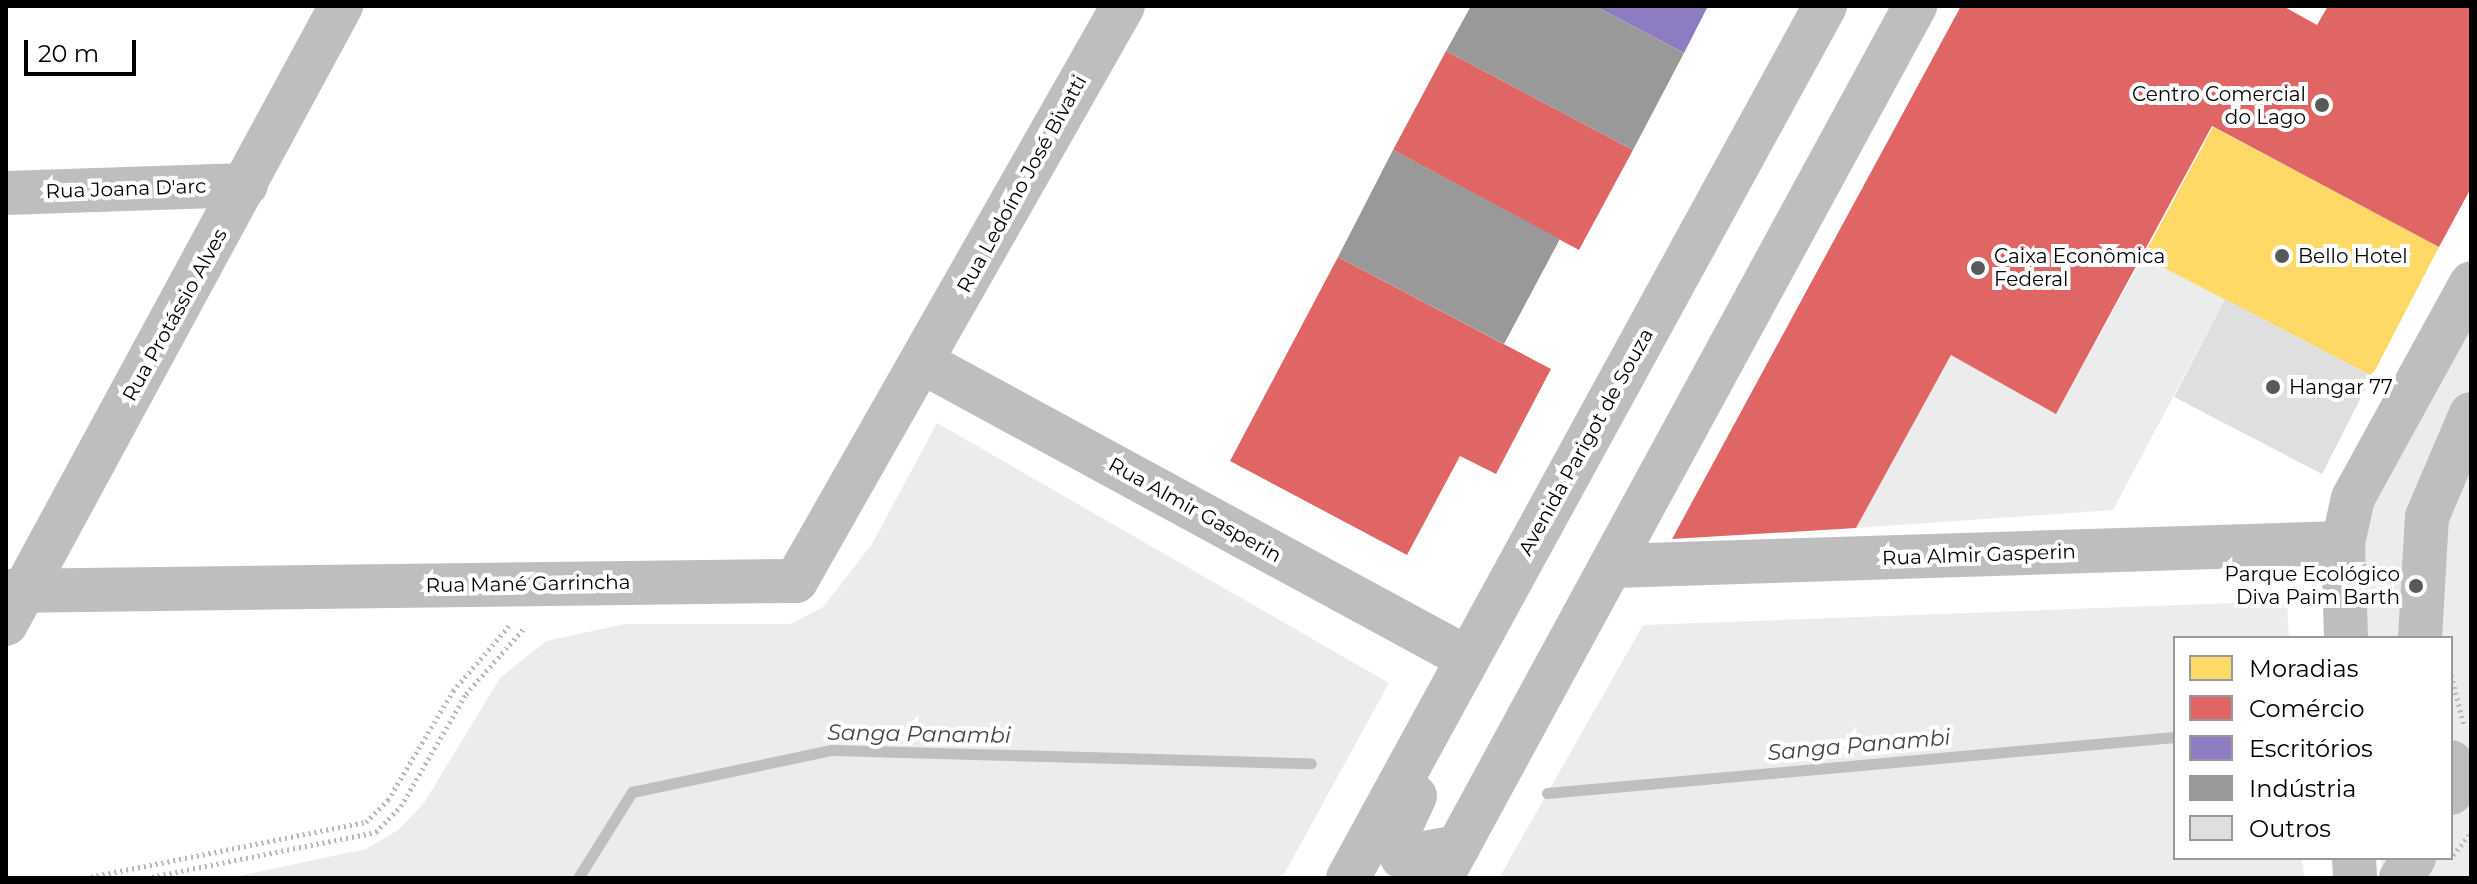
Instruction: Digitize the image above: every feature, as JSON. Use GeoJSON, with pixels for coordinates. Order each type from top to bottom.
{"type":"FeatureCollection","features":[{"type":"Feature","properties":{"kind":"street","name":"Rua Protássio Alves"},"geometry":{"type":"LineString","coordinates":[[12,602],[246,185],[341,6]]}},
{"type":"Feature","properties":{"kind":"street","name":"Rua Ledoíno José Bivatti"},"geometry":{"type":"LineString","coordinates":[[922,362],[1123,6]]}},
{"type":"Feature","properties":{"kind":"street","name":"Avenida Parigot de Souza"},"geometry":{"type":"LineString","coordinates":[[1348,878],[1825,6]]}},
{"type":"Feature","properties":{"kind":"street"},"geometry":{"type":"LineString","coordinates":[[1467,658],[1396,848],[1411,861],[1450,862],[1615,566],[1915,6]]}},
{"type":"Feature","properties":{"kind":"street","name":"Rua Joana D'arc"},"geometry":{"type":"LineString","coordinates":[[6,193],[246,185]]}},
{"type":"Feature","properties":{"kind":"street"},"geometry":{"type":"LineString","coordinates":[[2346,636],[2343,543],[2367,470],[2471,283]]}},
{"type":"Feature","properties":{"kind":"street","name":"Rua Mané Garrincha"},"geometry":{"type":"LineString","coordinates":[[12,602],[796,581],[922,362]]}},
{"type":"Feature","properties":{"kind":"street","name":"Rua Almir Gasperin"},"geometry":{"type":"LineString","coordinates":[[922,362],[1467,658]]}},
{"type":"Feature","properties":{"kind":"street"},"geometry":{"type":"LineString","coordinates":[[2420,636],[2427,517],[2471,414]]}},
{"type":"Feature","properties":{"kind":"street","name":"Rua Almir Gasperin"},"geometry":{"type":"LineString","coordinates":[[1615,566],[2343,543]]}},
{"type":"Feature","properties":{"kind":"street"},"geometry":{"type":"LineString","coordinates":[[2453,782],[2459,747]]}},
{"type":"Feature","properties":{"kind":"street"},"geometry":{"type":"LineString","coordinates":[[2401,878],[2413,860]]}},
{"type":"Feature","properties":{"kind":"street"},"geometry":{"type":"LineString","coordinates":[[1357,878],[1378,871],[1391,878]]}},
{"type":"Feature","properties":{"kind":"path"},"geometry":{"type":"LineString","coordinates":[[146,878],[376,832],[401,806],[466,694],[526,626],[538,622]]}},
{"type":"Feature","properties":{"kind":"path"},"geometry":{"type":"LineString","coordinates":[[2453,693],[2459,747]]}},
{"type":"Feature","properties":{"kind":"shaded area"},"geometry":{"type":"Polygon","coordinates":[[[2143,257],[2225,299],[2113,510],[1856,528],[1951,355],[2056,413],[2143,257]]]}},
{"type":"Feature","properties":{"kind":"shaded area","name":"Parque Ecológico Diva Paim Barth"},"geometry":{"type":"Polygon","coordinates":[[[2471,307],[2471,878],[2382,878],[2381,860],[2453,860],[2453,636],[2364,636],[2356,534],[2471,307]]]}},
{"type":"Feature","properties":{"kind":"shaded area"},"geometry":{"type":"Polygon","coordinates":[[[937,423],[1389,683],[1282,878],[229,878],[366,849],[398,830],[424,803],[500,678],[546,641],[625,624],[790,624],[823,607],[872,544],[937,423]]]}},
{"type":"Feature","properties":{"kind":"shaded area"},"geometry":{"type":"Polygon","coordinates":[[[2287,601],[2289,636],[2173,636],[2173,860],[2302,860],[2304,878],[1499,878],[1643,625],[2287,601]]]}},
{"type":"Feature","properties":{"kind":"building: Moradias"},"geometry":{"type":"Polygon","coordinates":[[[2213,127],[2439,247],[2372,376],[2143,257],[2213,127]]]}},
{"type":"Feature","properties":{"kind":"building: Comércio"},"geometry":{"type":"Polygon","coordinates":[[[1961,6],[2283,6],[2317,25],[2328,6],[2471,6],[2471,188],[2439,247],[2212,126],[2056,414],[1951,355],[1856,528],[1672,539],[1961,6]]]}},
{"type":"Feature","properties":{"kind":"building: Comércio"},"geometry":{"type":"Polygon","coordinates":[[[1446,51],[1633,150],[1579,250],[1393,150],[1446,51]]]}},
{"type":"Feature","properties":{"kind":"building: Comércio"},"geometry":{"type":"Polygon","coordinates":[[[1338,257],[1551,369],[1496,474],[1460,456],[1407,555],[1230,461],[1338,257]]]}},
{"type":"Feature","properties":{"kind":"building: Escritórios"},"geometry":{"type":"Polygon","coordinates":[[[1595,6],[1708,6],[1684,53],[1595,6]]]}},
{"type":"Feature","properties":{"kind":"building: Indústria"},"geometry":{"type":"Polygon","coordinates":[[[1471,6],[1595,6],[1684,53],[1633,150],[1446,51],[1471,6]]]}},
{"type":"Feature","properties":{"kind":"building: Indústria"},"geometry":{"type":"Polygon","coordinates":[[[1393,150],[1560,239],[1504,344],[1338,257],[1393,150]]]}},
{"type":"Feature","properties":{"kind":"building: Outros","name":"Hangar 77"},"geometry":{"type":"Polygon","coordinates":[[[2225,299],[2372,376],[2322,474],[2174,397],[2225,299]]]}},
{"type":"Feature","properties":{"kind":"waterway","name":"Sanga Panambi"},"geometry":{"type":"LineString","coordinates":[[1547,793],[2173,737]]}},
{"type":"Feature","properties":{"kind":"waterway","name":"Sanga Panambi"},"geometry":{"type":"LineString","coordinates":[[578,878],[632,792],[832,750],[1311,763]]}},
{"type":"Feature","properties":{"kind":"place","name":"Centro Comercial do Lago"},"geometry":{"type":"Point","coordinates":[2322,105]}},
{"type":"Feature","properties":{"kind":"place","name":"Bello Hotel"},"geometry":{"type":"Point","coordinates":[2282,256]}},
{"type":"Feature","properties":{"kind":"place","name":"Caixa Econômica Federal"},"geometry":{"type":"Point","coordinates":[1978,268]}},
{"type":"Feature","properties":{"kind":"place","name":"Hangar 77"},"geometry":{"type":"Point","coordinates":[2273,387]}},
{"type":"Feature","properties":{"kind":"place","name":"Parque Ecológico Diva Paim Barth"},"geometry":{"type":"Point","coordinates":[2416,586]}}]}
